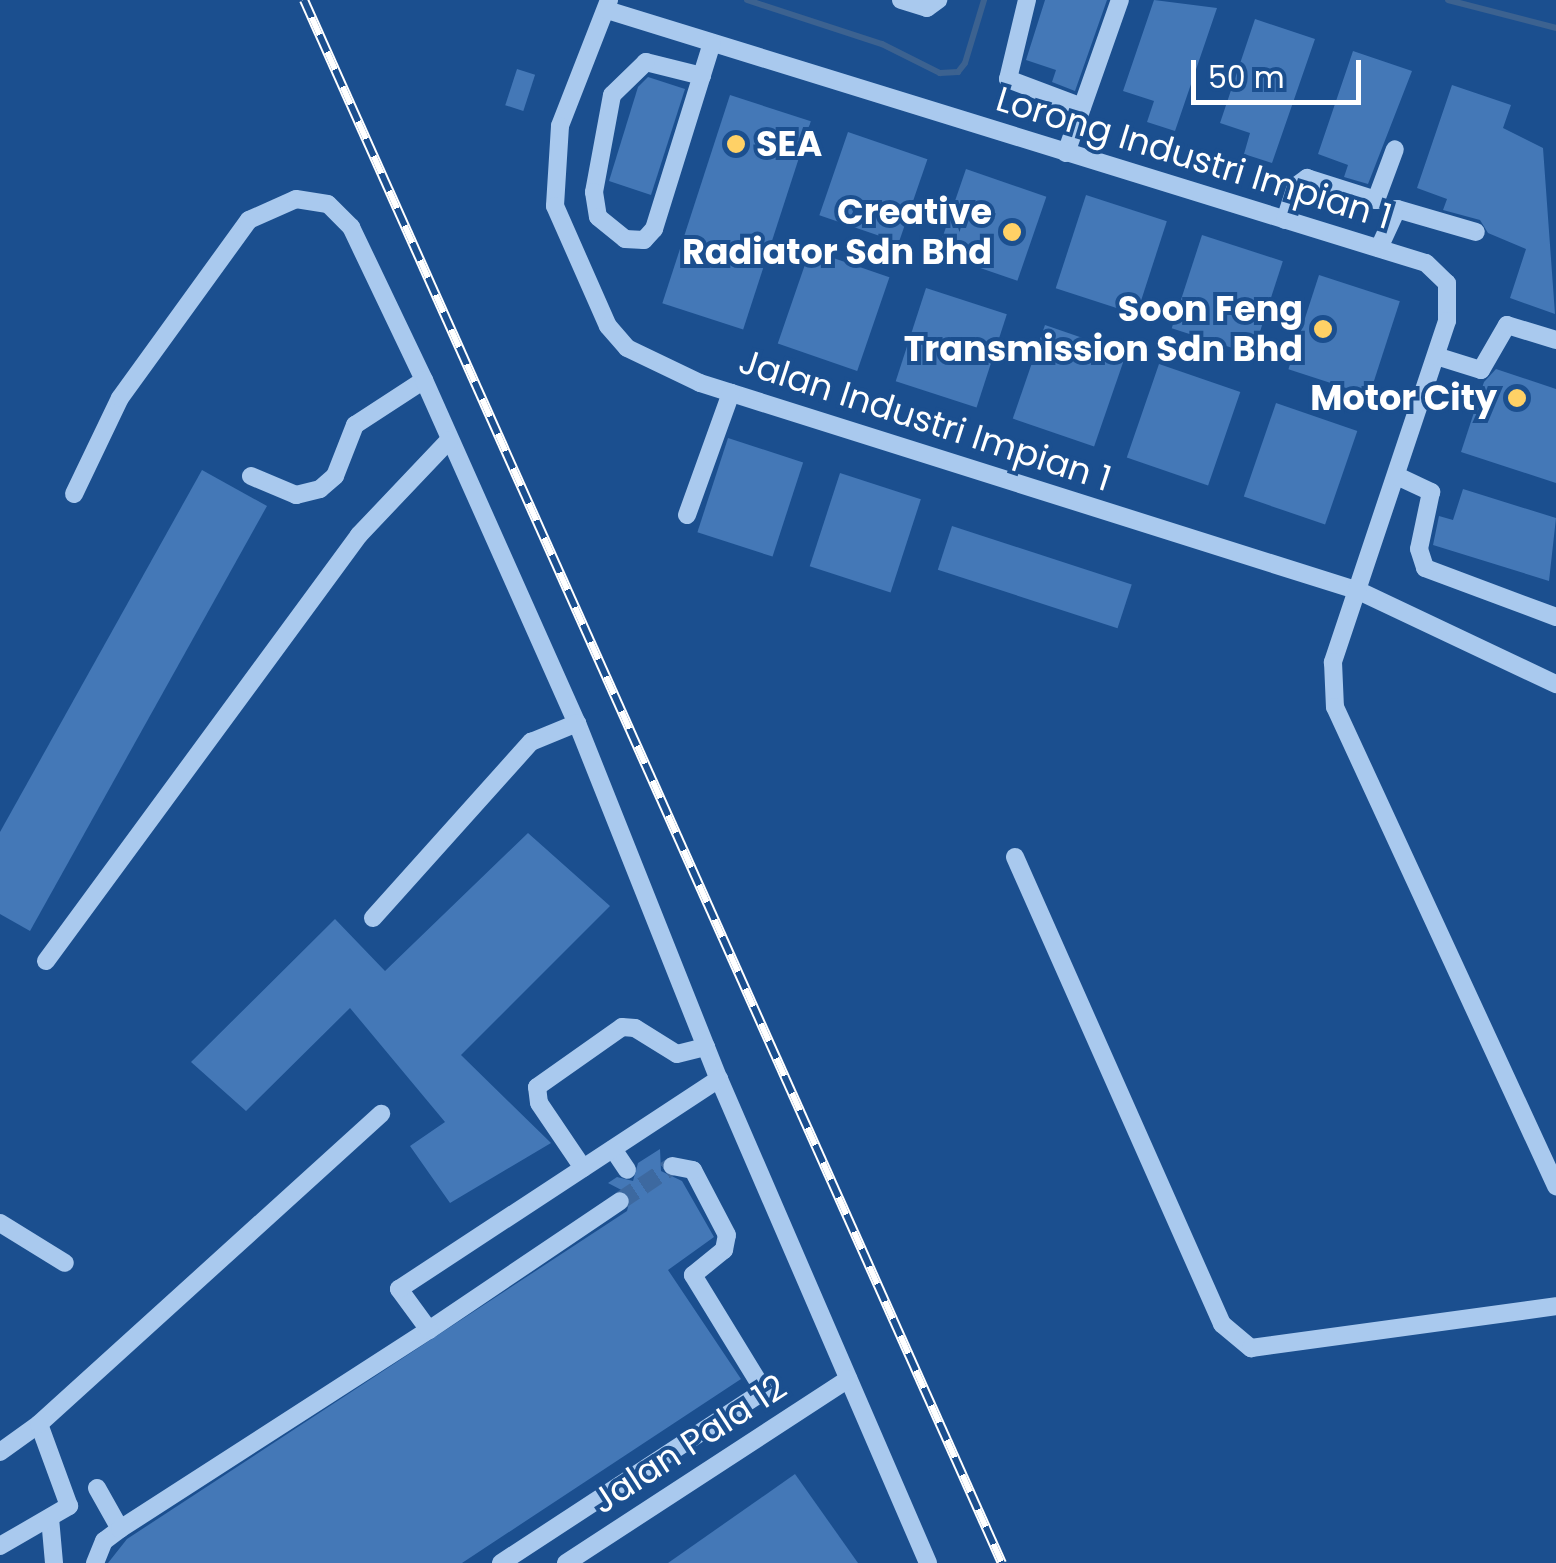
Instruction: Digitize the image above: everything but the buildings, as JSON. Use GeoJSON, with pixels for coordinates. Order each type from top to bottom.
{"type":"FeatureCollection","features":[{"type":"Feature","properties":{"kind":"street"},"geometry":{"type":"LineString","coordinates":[[901,0],[926,8],[938,0]]}},
{"type":"Feature","properties":{"kind":"street"},"geometry":{"type":"LineString","coordinates":[[1027,0],[1008,78],[1082,107]]}},
{"type":"Feature","properties":{"kind":"street"},"geometry":{"type":"LineString","coordinates":[[1066,153],[1120,0]]}},
{"type":"Feature","properties":{"kind":"street","name":"Lorong Industri Impian 1"},"geometry":{"type":"LineString","coordinates":[[608,5],[712,43],[1426,262],[1447,283],[1447,321],[1333,662],[1335,706],[1556,1186]]}},
{"type":"Feature","properties":{"kind":"street","name":"Jalan Industri Impian 1"},"geometry":{"type":"LineString","coordinates":[[608,5],[560,126],[555,206],[608,326],[627,348],[661,369],[731,393],[1359,591],[1556,684]]}},
{"type":"Feature","properties":{"kind":"street"},"geometry":{"type":"LineString","coordinates":[[702,76],[646,62],[612,96],[594,192],[598,216],[625,239],[644,240],[654,229],[702,76],[712,43]]}},
{"type":"Feature","properties":{"kind":"street"},"geometry":{"type":"LineString","coordinates":[[1284,220],[1296,186],[1307,178],[1376,200],[1395,149]]}},
{"type":"Feature","properties":{"kind":"street"},"geometry":{"type":"LineString","coordinates":[[74,494],[120,398],[249,220],[270,206],[296,199],[328,204],[351,227],[577,723],[719,1079],[928,1563]]}},
{"type":"Feature","properties":{"kind":"street"},"geometry":{"type":"LineString","coordinates":[[1380,248],[1397,210],[1476,232]]}},
{"type":"Feature","properties":{"kind":"street"},"geometry":{"type":"LineString","coordinates":[[1436,356],[1481,370],[1507,325],[1556,340]]}},
{"type":"Feature","properties":{"kind":"street"},"geometry":{"type":"LineString","coordinates":[[250,476],[296,495],[320,489],[334,476],[355,425],[424,380]]}},
{"type":"Feature","properties":{"kind":"street"},"geometry":{"type":"LineString","coordinates":[[686,515],[731,393]]}},
{"type":"Feature","properties":{"kind":"street"},"geometry":{"type":"LineString","coordinates":[[46,960],[359,535],[449,440]]}},
{"type":"Feature","properties":{"kind":"street"},"geometry":{"type":"LineString","coordinates":[[1397,476],[1431,492],[1419,549],[1425,568],[1556,616]]}},
{"type":"Feature","properties":{"kind":"street"},"geometry":{"type":"LineString","coordinates":[[373,918],[530,742],[577,723]]}},
{"type":"Feature","properties":{"kind":"street"},"geometry":{"type":"LineString","coordinates":[[1015,857],[1222,1324],[1251,1348],[1556,1306]]}},
{"type":"Feature","properties":{"kind":"street"},"geometry":{"type":"LineString","coordinates":[[583,1168],[539,1104],[537,1087],[622,1027],[635,1028],[677,1054],[706,1047]]}},
{"type":"Feature","properties":{"kind":"street"},"geometry":{"type":"LineString","coordinates":[[429,1330],[399,1288],[719,1079]]}},
{"type":"Feature","properties":{"kind":"street"},"geometry":{"type":"LineString","coordinates":[[0,1452],[39,1424],[381,1114]]}},
{"type":"Feature","properties":{"kind":"street"},"geometry":{"type":"LineString","coordinates":[[613,1149],[627,1170]]}},
{"type":"Feature","properties":{"kind":"street"},"geometry":{"type":"LineString","coordinates":[[672,1166],[692,1170],[727,1235],[724,1250],[693,1275],[785,1420]]}},
{"type":"Feature","properties":{"kind":"street"},"geometry":{"type":"LineString","coordinates":[[96,1563],[104,1541],[620,1201]]}},
{"type":"Feature","properties":{"kind":"street"},"geometry":{"type":"LineString","coordinates":[[0,1224],[65,1263]]}},
{"type":"Feature","properties":{"kind":"street","name":"Jalan Pala 12"},"geometry":{"type":"LineString","coordinates":[[570,1560],[848,1379]]}},
{"type":"Feature","properties":{"kind":"street"},"geometry":{"type":"LineString","coordinates":[[501,1563],[764,1392]]}},
{"type":"Feature","properties":{"kind":"street"},"geometry":{"type":"LineString","coordinates":[[0,1546],[69,1506],[39,1424]]}},
{"type":"Feature","properties":{"kind":"street"},"geometry":{"type":"LineString","coordinates":[[97,1488],[120,1530]]}},
{"type":"Feature","properties":{"kind":"street"},"geometry":{"type":"LineString","coordinates":[[50,1518],[54,1563]]}},
{"type":"Feature","properties":{"kind":"street"},"geometry":{"type":"LineString","coordinates":[[555,1528],[570,1560]]}},
{"type":"Feature","properties":{"kind":"waterway"},"geometry":{"type":"LineString","coordinates":[[747,0],[882,44],[940,73],[958,72],[965,63],[984,0]]}},
{"type":"Feature","properties":{"kind":"waterway"},"geometry":{"type":"LineString","coordinates":[[1448,0],[1556,28]]}},
{"type":"Feature","properties":{"kind":"tunnel"},"geometry":{"type":"LineString","coordinates":[[620,1201],[672,1166]]}},
{"type":"Feature","properties":{"kind":"railway"},"geometry":{"type":"LineString","coordinates":[[304,0],[1002,1563]]}},
{"type":"Feature","properties":{"kind":"place","name":"SEA"},"geometry":{"type":"Point","coordinates":[736,144]}},
{"type":"Feature","properties":{"kind":"place","name":"Creative Radiator Sdn Bhd"},"geometry":{"type":"Point","coordinates":[1012,232]}},
{"type":"Feature","properties":{"kind":"place","name":"Soon Feng Transmission Sdn Bhd"},"geometry":{"type":"Point","coordinates":[1323,329]}},
{"type":"Feature","properties":{"kind":"place","name":"Motor City"},"geometry":{"type":"Point","coordinates":[1517,398]}}]}
